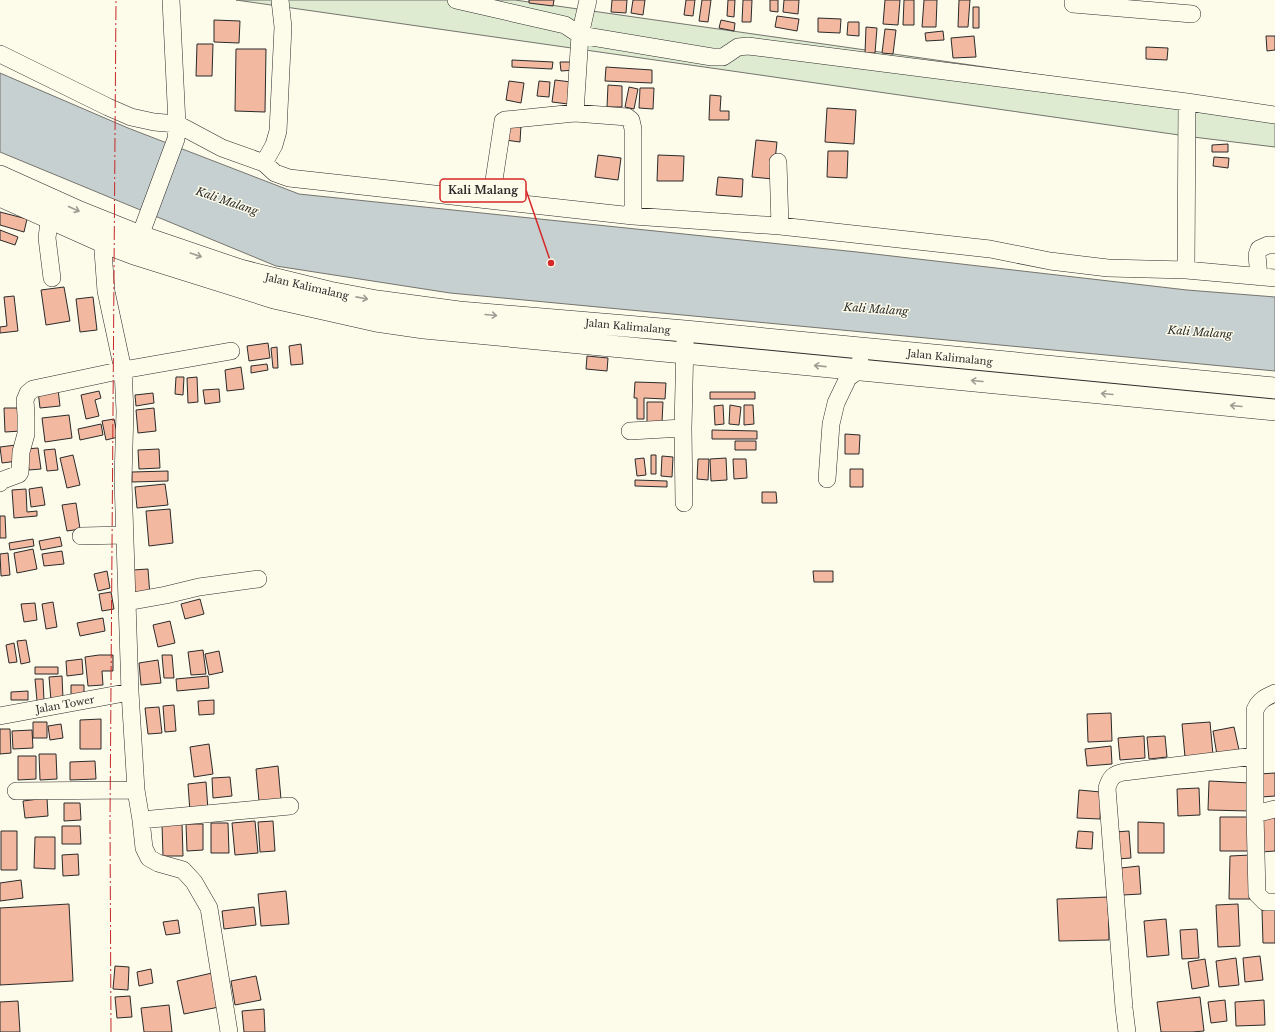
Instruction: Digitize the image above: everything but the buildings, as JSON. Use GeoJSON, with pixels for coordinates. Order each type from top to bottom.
{"type":"FeatureCollection","features":[{"type":"Feature","properties":{"kind":"main road","name":"Jalan Kalimalang"},"geometry":{"type":"LineString","coordinates":[[0,176],[50,209]]}},
{"type":"Feature","properties":{"kind":"main road","name":"Jalan Kalimalang"},"geometry":{"type":"LineString","coordinates":[[0,196],[50,209],[108,234],[134,254],[274,298],[376,321],[424,328],[1275,410]]}},
{"type":"Feature","properties":{"kind":"main road","name":"Jalan Kalimalang"},"geometry":{"type":"LineString","coordinates":[[108,234],[144,228],[240,270],[377,302],[459,312],[685,331],[1275,388]]}},
{"type":"Feature","properties":{"kind":"street"},"geometry":{"type":"LineString","coordinates":[[144,228],[176,131],[171,0]]}},
{"type":"Feature","properties":{"kind":"street"},"geometry":{"type":"LineString","coordinates":[[264,163],[274,145],[278,131],[283,27],[280,0]]}},
{"type":"Feature","properties":{"kind":"street"},"geometry":{"type":"LineString","coordinates":[[456,0],[565,25],[580,35],[718,58],[723,58],[738,47],[748,46],[1187,102],[1275,115]]}},
{"type":"Feature","properties":{"kind":"street"},"geometry":{"type":"LineString","coordinates":[[575,113],[580,35],[588,0]]}},
{"type":"Feature","properties":{"kind":"street"},"geometry":{"type":"LineString","coordinates":[[1073,0],[1073,4],[1192,14]]}},
{"type":"Feature","properties":{"kind":"street"},"geometry":{"type":"LineString","coordinates":[[0,54],[131,117],[154,122],[264,163],[275,173],[289,178],[633,216],[780,226],[990,249],[1050,260],[1108,268],[1186,270],[1267,278],[1257,255],[1259,249],[1268,245],[1275,245]]}},
{"type":"Feature","properties":{"kind":"street"},"geometry":{"type":"LineString","coordinates":[[1186,270],[1187,102]]}},
{"type":"Feature","properties":{"kind":"street"},"geometry":{"type":"LineString","coordinates":[[491,200],[503,121],[507,119],[575,113],[627,117],[631,120],[633,129],[633,216]]}},
{"type":"Feature","properties":{"kind":"street"},"geometry":{"type":"LineString","coordinates":[[778,162],[780,226]]}},
{"type":"Feature","properties":{"kind":"street"},"geometry":{"type":"LineString","coordinates":[[50,209],[47,238],[52,278]]}},
{"type":"Feature","properties":{"kind":"street"},"geometry":{"type":"LineString","coordinates":[[108,234],[102,251],[106,290],[123,370],[125,411],[123,480],[130,692],[136,790],[144,848],[149,858],[158,863],[183,870],[194,882],[209,908],[229,1032]]}},
{"type":"Feature","properties":{"kind":"street"},"geometry":{"type":"LineString","coordinates":[[684,503],[685,331]]}},
{"type":"Feature","properties":{"kind":"street"},"geometry":{"type":"LineString","coordinates":[[827,479],[832,424],[836,403],[848,378],[859,370],[862,348]]}},
{"type":"Feature","properties":{"kind":"street"},"geometry":{"type":"LineString","coordinates":[[0,483],[19,474],[20,472],[21,452],[26,434],[25,400],[28,393],[33,389],[123,370],[231,351]]}},
{"type":"Feature","properties":{"kind":"street"},"geometry":{"type":"LineString","coordinates":[[630,431],[684,428]]}},
{"type":"Feature","properties":{"kind":"street"},"geometry":{"type":"LineString","coordinates":[[82,536],[125,535]]}},
{"type":"Feature","properties":{"kind":"street"},"geometry":{"type":"LineString","coordinates":[[127,602],[166,595],[198,587],[258,579]]}},
{"type":"Feature","properties":{"kind":"street","name":"Jalan Tower"},"geometry":{"type":"LineString","coordinates":[[0,716],[130,692]]}},
{"type":"Feature","properties":{"kind":"street"},"geometry":{"type":"LineString","coordinates":[[1275,693],[1258,703],[1256,710],[1254,814],[1257,894],[1265,902],[1275,902]]}},
{"type":"Feature","properties":{"kind":"street"},"geometry":{"type":"LineString","coordinates":[[1128,1032],[1124,1008],[1107,788],[1109,780],[1115,774],[1124,772],[1255,756]]}},
{"type":"Feature","properties":{"kind":"street"},"geometry":{"type":"LineString","coordinates":[[16,791],[136,790]]}},
{"type":"Feature","properties":{"kind":"street"},"geometry":{"type":"LineString","coordinates":[[141,820],[290,806]]}},
{"type":"Feature","properties":{"kind":"street"},"geometry":{"type":"LineString","coordinates":[[1254,814],[1275,810]]}},
{"type":"Feature","properties":{"kind":"green space"},"geometry":{"type":"Polygon","coordinates":[[[236,0],[515,0],[1237,103],[1275,107],[1275,147],[1193,137],[236,0]]]}},
{"type":"Feature","properties":{"kind":"water"},"geometry":{"type":"Polygon","coordinates":[[[0,73],[128,128],[299,194],[857,252],[1187,290],[1275,297],[1275,371],[450,293],[276,266],[0,152],[0,73]]]}},
{"type":"Feature","properties":{"kind":"power"},"geometry":{"type":"LineString","coordinates":[[111,1032],[110,822],[116,0]]}},
{"type":"Feature","properties":{"kind":"place","name":"Kali Malang"},"geometry":{"type":"Point","coordinates":[551,263]}}]}
